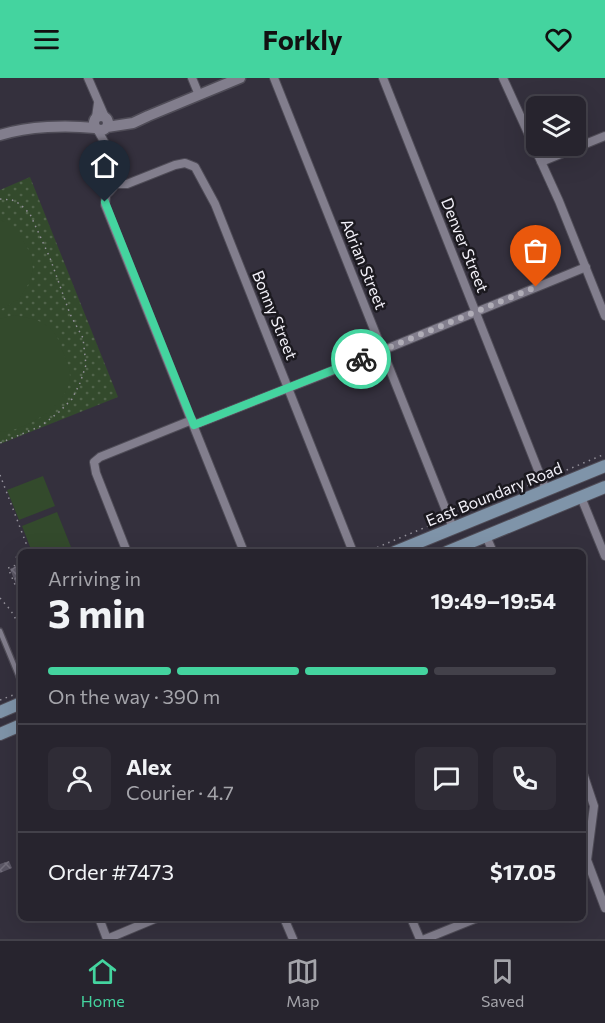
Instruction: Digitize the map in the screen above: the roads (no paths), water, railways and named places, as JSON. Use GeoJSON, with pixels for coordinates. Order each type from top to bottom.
{"type":"FeatureCollection","features":[{"type":"Feature","properties":{"kind":"main road","name":"East Boundary Road"},"geometry":{"type":"LineString","coordinates":[[406,549],[451,523],[544,485],[601,468]]}},
{"type":"Feature","properties":{"kind":"main road"},"geometry":{"type":"LineString","coordinates":[[454,549],[605,487],[601,468]]}},
{"type":"Feature","properties":{"kind":"main road"},"geometry":{"type":"LineString","coordinates":[[0,712],[18,704]]}},
{"type":"Feature","properties":{"kind":"main road"},"geometry":{"type":"LineString","coordinates":[[0,734],[18,726]]}},
{"type":"Feature","properties":{"kind":"street"},"geometry":{"type":"LineString","coordinates":[[88,78],[98,102],[105,142],[117,174],[116,184],[106,195],[105,205],[243,549]]}},
{"type":"Feature","properties":{"kind":"street"},"geometry":{"type":"LineString","coordinates":[[192,78],[199,95]]}},
{"type":"Feature","properties":{"kind":"street"},"geometry":{"type":"LineString","coordinates":[[0,135],[17,131],[148,116],[240,78]]}},
{"type":"Feature","properties":{"kind":"street","name":"Adrian Street"},"geometry":{"type":"LineString","coordinates":[[274,78],[451,523]]}},
{"type":"Feature","properties":{"kind":"street","name":"Denver Street"},"geometry":{"type":"LineString","coordinates":[[382,78],[544,485]]}},
{"type":"Feature","properties":{"kind":"street"},"geometry":{"type":"LineString","coordinates":[[503,78],[559,201],[605,316]]}},
{"type":"Feature","properties":{"kind":"street"},"geometry":{"type":"LineString","coordinates":[[541,162],[605,136]]}},
{"type":"Feature","properties":{"kind":"street","name":"Bonny Street"},"geometry":{"type":"LineString","coordinates":[[116,184],[127,184],[175,165],[185,163],[195,167],[215,204],[352,549]]}},
{"type":"Feature","properties":{"kind":"street"},"geometry":{"type":"LineString","coordinates":[[126,549],[96,473],[94,462],[100,457],[288,388],[586,267]]}},
{"type":"Feature","properties":{"kind":"street"},"geometry":{"type":"LineString","coordinates":[[581,496],[605,556]]}},
{"type":"Feature","properties":{"kind":"street"},"geometry":{"type":"LineString","coordinates":[[486,536],[492,549]]}},
{"type":"Feature","properties":{"kind":"street"},"geometry":{"type":"LineString","coordinates":[[0,729],[18,725]]}},
{"type":"Feature","properties":{"kind":"street"},"geometry":{"type":"LineString","coordinates":[[586,782],[594,806],[587,872],[605,908]]}},
{"type":"Feature","properties":{"kind":"street"},"geometry":{"type":"LineString","coordinates":[[100,921],[107,939],[150,921]]}},
{"type":"Feature","properties":{"kind":"street"},"geometry":{"type":"LineString","coordinates":[[285,921],[293,939]]}},
{"type":"Feature","properties":{"kind":"street"},"geometry":{"type":"LineString","coordinates":[[412,921],[420,939]]}},
{"type":"Feature","properties":{"kind":"street"},"geometry":{"type":"LineString","coordinates":[[426,939],[470,921]]}},
{"type":"Feature","properties":{"kind":"lane"},"geometry":{"type":"LineString","coordinates":[[0,631],[18,675]]}}]}
